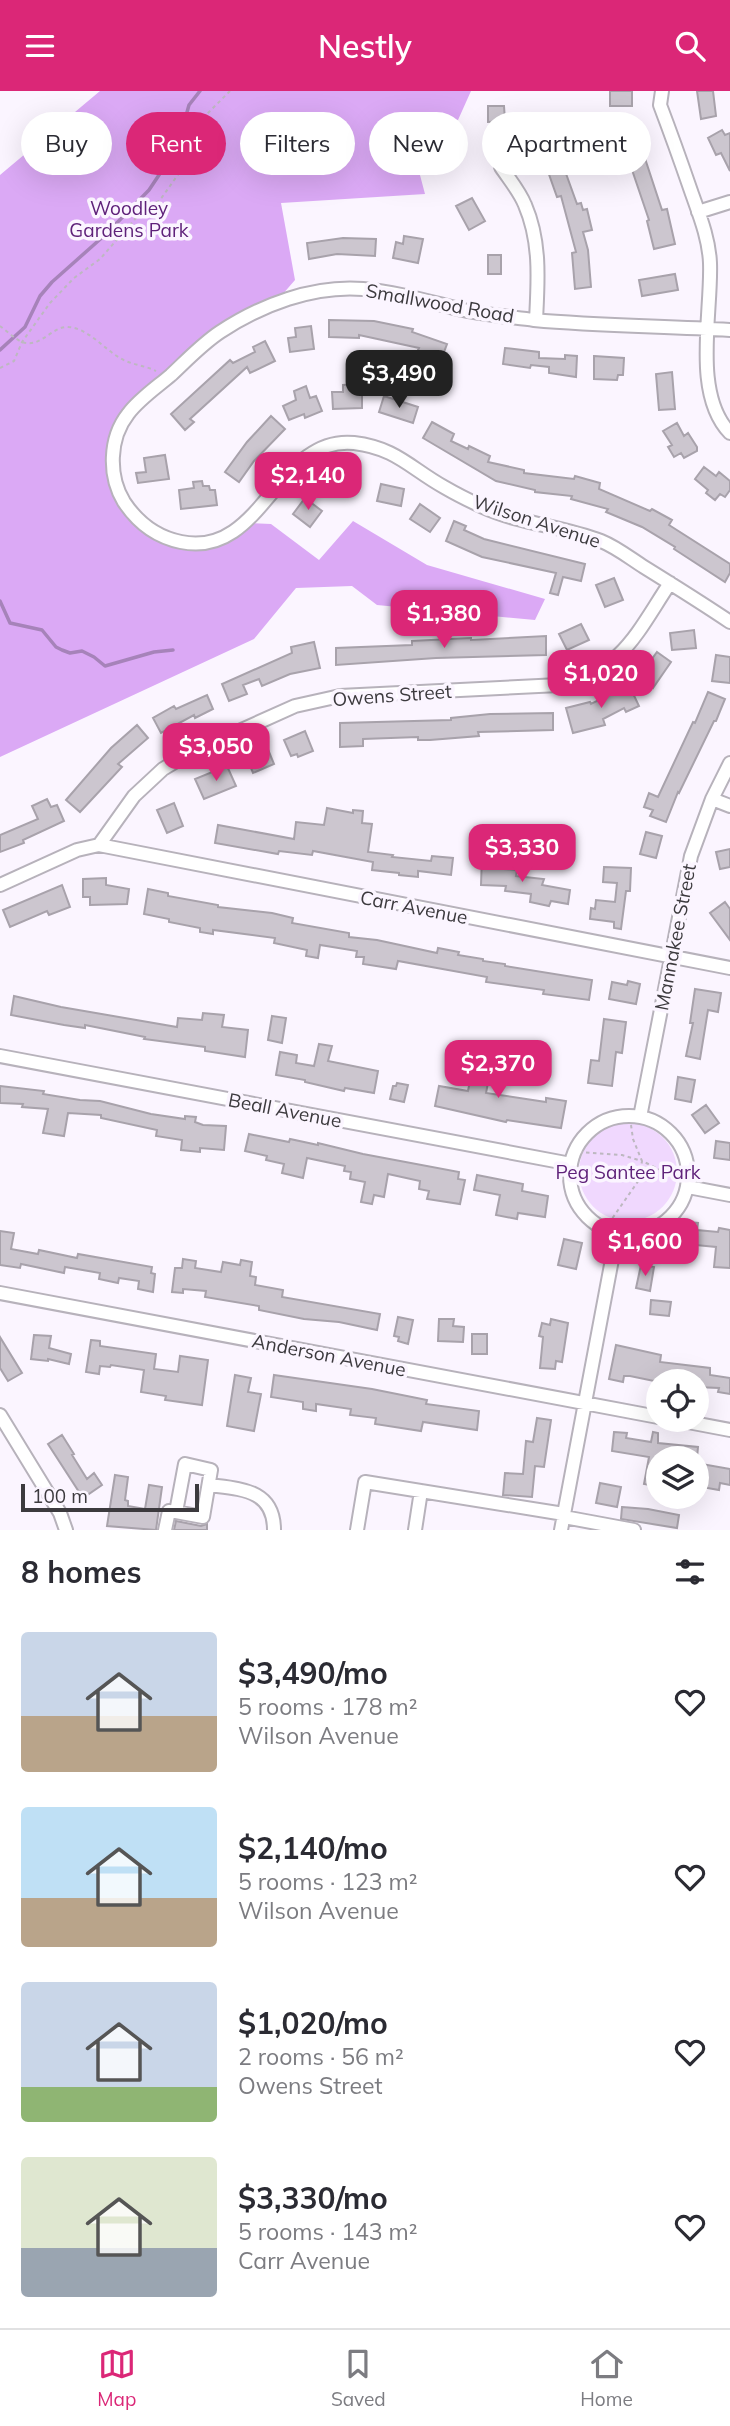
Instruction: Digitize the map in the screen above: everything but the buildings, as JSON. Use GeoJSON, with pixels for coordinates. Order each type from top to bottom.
{"type":"FeatureCollection","features":[{"type":"Feature","properties":{"kind":"street"},"geometry":{"type":"LineString","coordinates":[[662,91],[660,106],[705,233],[710,261],[709,387],[715,409],[730,433]]}},
{"type":"Feature","properties":{"kind":"street"},"geometry":{"type":"LineString","coordinates":[[506,175],[524,202],[534,230],[538,264],[536,320]]}},
{"type":"Feature","properties":{"kind":"street"},"geometry":{"type":"LineString","coordinates":[[698,212],[730,202]]}},
{"type":"Feature","properties":{"kind":"street","name":"Smallwood Road"},"geometry":{"type":"LineString","coordinates":[[117,433],[128,414],[212,337],[238,320],[275,303],[310,293],[359,288],[394,293],[468,311],[536,320],[730,330]]}},
{"type":"Feature","properties":{"kind":"street","name":"Wilson Avenue"},"geometry":{"type":"LineString","coordinates":[[117,433],[111,462],[117,492],[133,515],[154,533],[180,542],[192,544],[219,539],[237,529],[246,523],[295,467],[310,455],[323,448],[349,443],[380,448],[395,454],[442,487],[487,509],[569,529],[606,543],[730,622]]}},
{"type":"Feature","properties":{"kind":"street","name":"Owens Street"},"geometry":{"type":"LineString","coordinates":[[99,845],[134,796],[163,769],[188,754],[295,706],[340,697],[559,685],[582,680],[607,667],[622,654],[670,583]]}},
{"type":"Feature","properties":{"kind":"street","name":"Mannakee Street"},"geometry":{"type":"LineString","coordinates":[[635,1119],[691,856],[712,799],[730,763]]}},
{"type":"Feature","properties":{"kind":"street"},"geometry":{"type":"LineString","coordinates":[[712,799],[730,806]]}},
{"type":"Feature","properties":{"kind":"street"},"geometry":{"type":"LineString","coordinates":[[0,885],[77,850],[99,845]]}},
{"type":"Feature","properties":{"kind":"street","name":"Carr Avenue"},"geometry":{"type":"LineString","coordinates":[[99,845],[730,968]]}},
{"type":"Feature","properties":{"kind":"street","name":"Beall Avenue"},"geometry":{"type":"LineString","coordinates":[[0,1056],[570,1164]]}},
{"type":"Feature","properties":{"kind":"street"},"geometry":{"type":"LineString","coordinates":[[621,1117],[635,1119],[658,1123],[673,1135],[686,1159],[688,1187],[681,1205],[669,1219],[654,1229],[635,1234],[599,1227],[585,1215],[575,1200],[570,1183],[570,1164],[577,1147],[588,1132],[604,1122],[621,1117]]}},
{"type":"Feature","properties":{"kind":"street"},"geometry":{"type":"LineString","coordinates":[[688,1187],[730,1195]]}},
{"type":"Feature","properties":{"kind":"street"},"geometry":{"type":"LineString","coordinates":[[563,1521],[613,1228]]}},
{"type":"Feature","properties":{"kind":"street","name":"Anderson Avenue"},"geometry":{"type":"LineString","coordinates":[[0,1293],[646,1415]]}},
{"type":"Feature","properties":{"kind":"street"},"geometry":{"type":"LineString","coordinates":[[0,1415],[60,1513],[63,1529]]}},
{"type":"Feature","properties":{"kind":"street"},"geometry":{"type":"LineString","coordinates":[[709,1426],[730,1430]]}},
{"type":"Feature","properties":{"kind":"street"},"geometry":{"type":"LineString","coordinates":[[165,1530],[169,1511],[203,1517],[211,1470],[185,1464],[176,1512]]}},
{"type":"Feature","properties":{"kind":"street"},"geometry":{"type":"LineString","coordinates":[[357,1530],[365,1482],[588,1526],[634,1530]]}},
{"type":"Feature","properties":{"kind":"street"},"geometry":{"type":"LineString","coordinates":[[209,1485],[249,1491],[262,1499],[271,1509],[274,1530]]}},
{"type":"Feature","properties":{"kind":"street"},"geometry":{"type":"LineString","coordinates":[[415,1530],[421,1492]]}},
{"type":"Feature","properties":{"kind":"path"},"geometry":{"type":"LineString","coordinates":[[0,368],[14,361],[22,342],[50,303],[74,278],[100,259],[136,218],[160,200],[187,162],[202,119],[230,91]]}},
{"type":"Feature","properties":{"kind":"path"},"geometry":{"type":"LineString","coordinates":[[0,326],[22,342],[30,343],[66,327],[81,330],[119,358],[152,369],[165,380]]}},
{"type":"Feature","properties":{"kind":"path"},"geometry":{"type":"LineString","coordinates":[[613,1228],[639,1180],[642,1161],[633,1139],[635,1119]]}},
{"type":"Feature","properties":{"kind":"path"},"geometry":{"type":"LineString","coordinates":[[579,1152],[622,1155],[665,1172]]}},
{"type":"Feature","properties":{"kind":"path"},"geometry":{"type":"LineString","coordinates":[[639,1180],[651,1173],[681,1172]]}},
{"type":"Feature","properties":{"kind":"green space","name":"Woodley Gardens Park"},"geometry":{"type":"Polygon","coordinates":[[[100,91],[471,91],[462,112],[369,112],[369,175],[420,175],[425,194],[281,203],[295,280],[275,303],[238,320],[128,413],[112,462],[133,515],[192,544],[246,523],[271,524],[319,560],[353,521],[427,565],[545,599],[535,620],[377,605],[352,586],[296,588],[254,639],[0,757],[0,175],[21,157],[21,175],[112,175],[112,112],[75,112],[100,91]]]}},
{"type":"Feature","properties":{"kind":"green space","name":"Peg Santee Park"},"geometry":{"type":"Polygon","coordinates":[[[618,1123],[638,1123],[663,1137],[674,1153],[677,1172],[674,1191],[663,1207],[638,1221],[618,1221],[601,1213],[587,1199],[579,1182],[579,1162],[587,1145],[601,1131],[618,1123]]]}},
{"type":"Feature","properties":{"kind":"waterway"},"geometry":{"type":"LineString","coordinates":[[0,350],[25,327],[40,296],[52,282],[106,234],[149,190],[177,148],[189,105],[200,91]]}},
{"type":"Feature","properties":{"kind":"waterway"},"geometry":{"type":"LineString","coordinates":[[0,601],[10,623],[42,630],[56,647],[70,653],[82,651],[105,666],[154,652],[173,650]]}}]}
